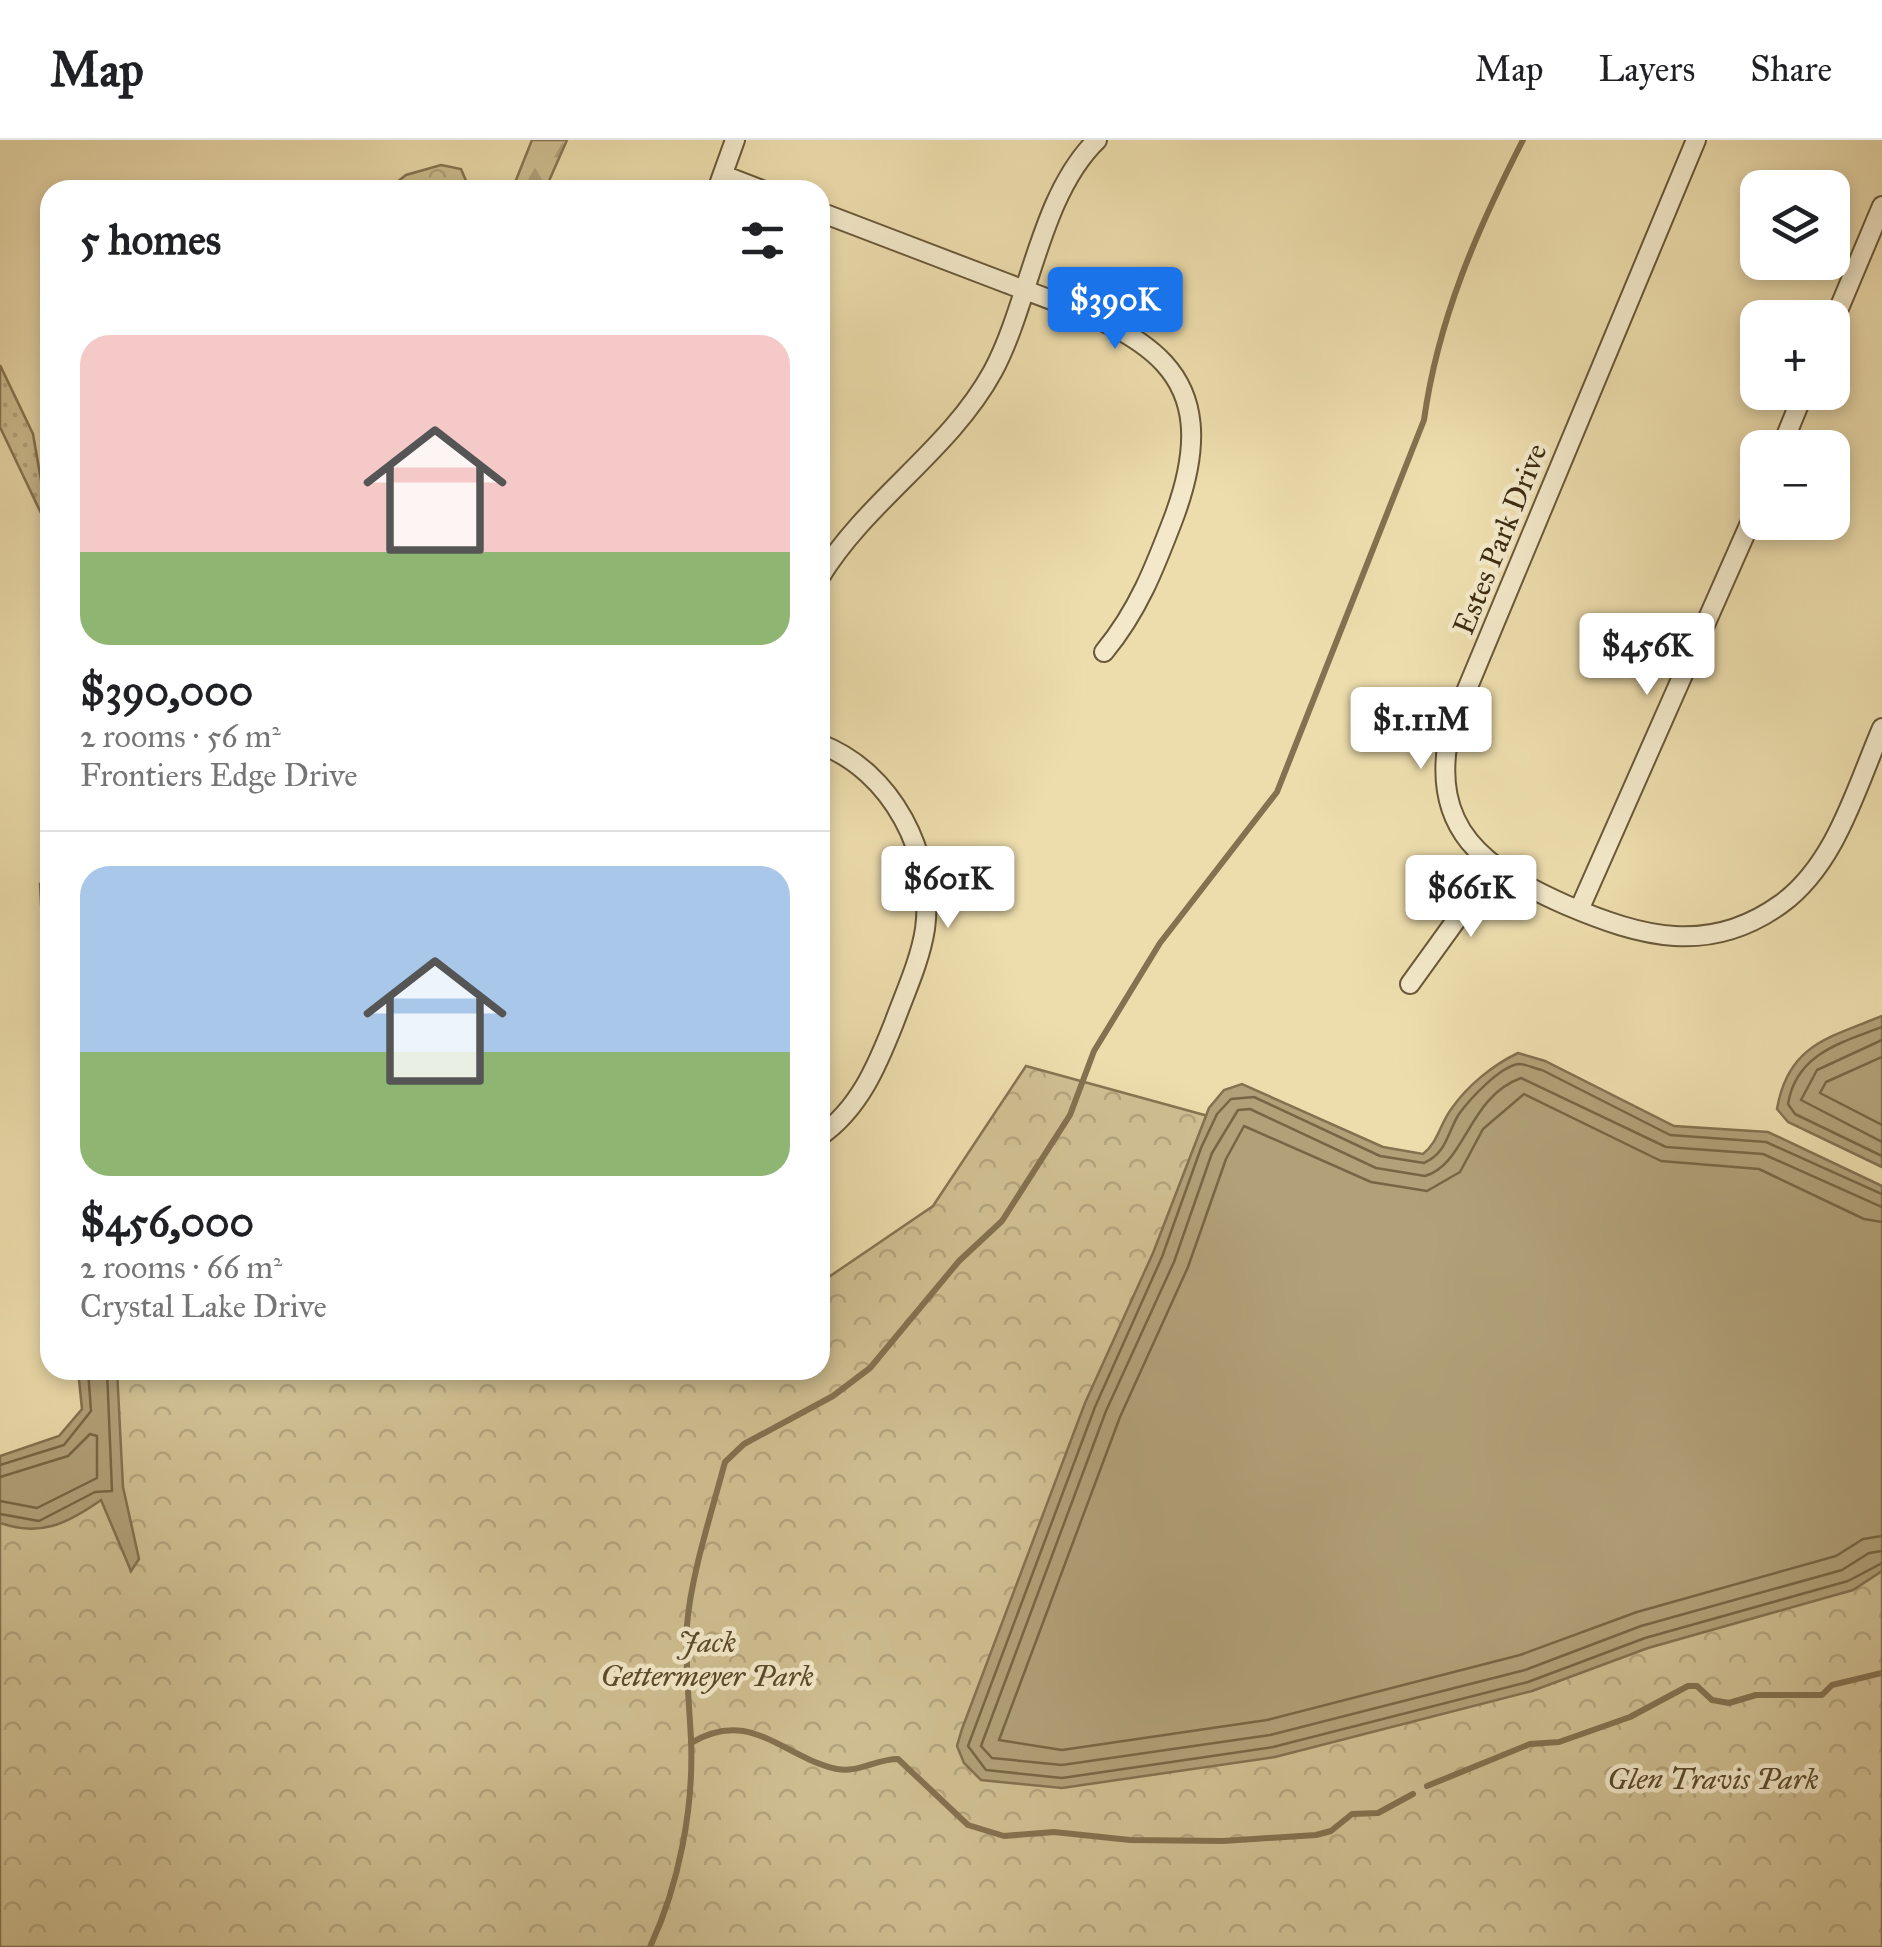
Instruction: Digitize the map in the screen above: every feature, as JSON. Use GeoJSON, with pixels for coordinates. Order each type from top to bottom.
{"type":"FeatureCollection","features":[{"type":"Feature","properties":{"kind":"street"},"geometry":{"type":"LineString","coordinates":[[721,180],[735,140]]}},
{"type":"Feature","properties":{"kind":"street"},"geometry":{"type":"LineString","coordinates":[[830,562],[848,536],[976,398],[994,368],[1071,174],[1097,140]]}},
{"type":"Feature","properties":{"kind":"street","name":"Estes Park Drive"},"geometry":{"type":"LineString","coordinates":[[1696,140],[1450,730],[1445,781],[1451,808],[1493,869],[1579,910],[1618,927],[1672,938],[1724,931],[1780,904],[1820,867],[1882,728]]}},
{"type":"Feature","properties":{"kind":"street"},"geometry":{"type":"LineString","coordinates":[[1843,300],[1882,206]]}},
{"type":"Feature","properties":{"kind":"street"},"geometry":{"type":"LineString","coordinates":[[830,216],[1117,326],[1141,341],[1177,382],[1192,420],[1190,475],[1158,561],[1130,620],[1104,652]]}},
{"type":"Feature","properties":{"kind":"street"},"geometry":{"type":"LineString","coordinates":[[1579,910],[1743,540]]}},
{"type":"Feature","properties":{"kind":"street"},"geometry":{"type":"LineString","coordinates":[[830,749],[857,764],[883,788],[915,843],[926,897],[925,931],[916,964],[868,1084],[830,1125]]}},
{"type":"Feature","properties":{"kind":"street"},"geometry":{"type":"LineString","coordinates":[[1410,984],[1493,869]]}},
{"type":"Feature","properties":{"kind":"green space"},"geometry":{"type":"Polygon","coordinates":[[[532,140],[567,140],[549,180],[516,180],[532,140]]]}},
{"type":"Feature","properties":{"kind":"green space"},"geometry":{"type":"Polygon","coordinates":[[[441,165],[461,169],[466,180],[400,180],[441,165]]]}},
{"type":"Feature","properties":{"kind":"green space"},"geometry":{"type":"Polygon","coordinates":[[[0,365],[33,434],[40,474],[40,511],[0,427],[0,365]]]}},
{"type":"Feature","properties":{"kind":"green space"},"geometry":{"type":"Polygon","coordinates":[[[1026,1066],[1248,1127],[1882,1556],[1882,1947],[0,1947],[0,1515],[62,1507],[94,1380],[830,1380],[830,1276],[933,1206],[1026,1066]]]}},
{"type":"Feature","properties":{"kind":"water"},"geometry":{"type":"Polygon","coordinates":[[[1882,1016],[1882,1167],[1788,1122],[1777,1109],[1782,1088],[1801,1057],[1828,1038],[1882,1016]]]}},
{"type":"Feature","properties":{"kind":"water"},"geometry":{"type":"Polygon","coordinates":[[[1518,1053],[1545,1061],[1674,1126],[1768,1132],[1882,1186],[1882,1571],[1853,1590],[1648,1648],[1532,1691],[1275,1757],[1062,1788],[981,1780],[964,1763],[957,1746],[962,1729],[1085,1403],[1153,1253],[1209,1108],[1224,1090],[1242,1084],[1383,1147],[1423,1154],[1466,1091],[1518,1053]]]}},
{"type":"Feature","properties":{"kind":"water"},"geometry":{"type":"Polygon","coordinates":[[[79,1380],[118,1380],[123,1487],[139,1559],[131,1571],[101,1500],[53,1526],[28,1529],[0,1523],[0,1456],[59,1436],[82,1409],[79,1380]]]}},
{"type":"Feature","properties":{"kind":"waterway"},"geometry":{"type":"LineString","coordinates":[[650,1947],[683,1846],[691,1765],[689,1606],[725,1462],[744,1444],[833,1396],[870,1368],[959,1261],[1002,1221],[1070,1115],[1094,1051],[1160,943],[1277,792],[1424,420],[1439,346],[1462,276],[1523,140]]}},
{"type":"Feature","properties":{"kind":"waterway"},"geometry":{"type":"LineString","coordinates":[[1427,1786],[1530,1744],[1559,1742],[1630,1717],[1688,1686],[1697,1686],[1712,1700],[1729,1703],[1756,1695],[1822,1695],[1832,1685],[1882,1673]]}},
{"type":"Feature","properties":{"kind":"waterway"},"geometry":{"type":"LineString","coordinates":[[691,1743],[712,1733],[731,1730],[766,1738],[837,1769],[898,1759],[968,1825],[1004,1836],[1054,1832],[1130,1840],[1223,1841],[1316,1835],[1331,1831],[1352,1814],[1378,1813],[1413,1794]]}},
{"type":"Feature","properties":{"kind":"park label","name":"Jack Gettermeyer Park"},"geometry":{"type":"Point","coordinates":[707,1659]}},
{"type":"Feature","properties":{"kind":"park label","name":"Glen Travis Park"},"geometry":{"type":"Point","coordinates":[1713,1779]}}]}
